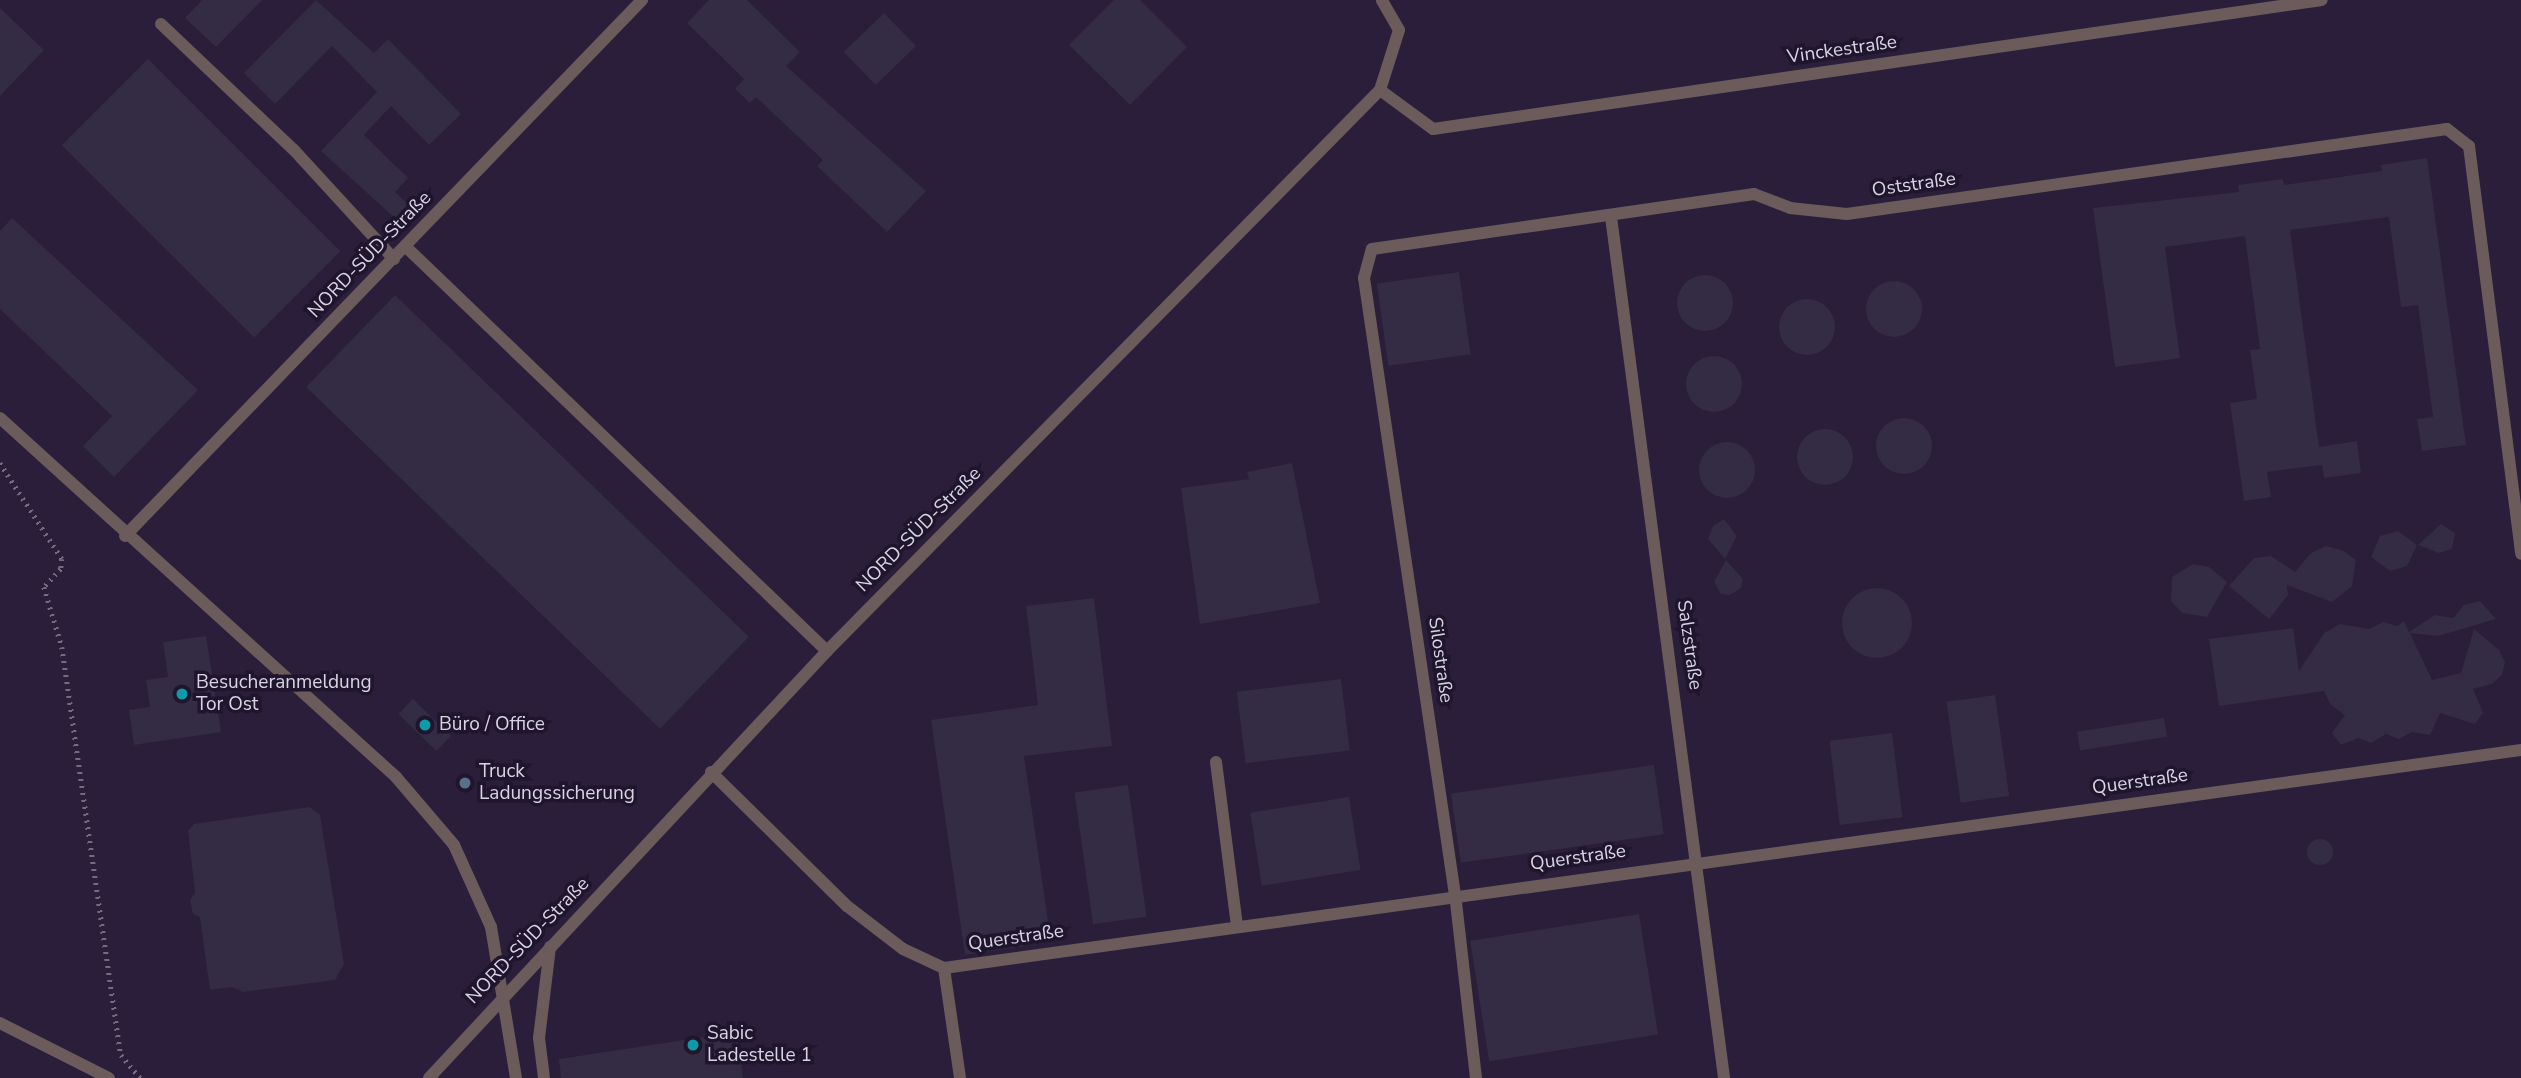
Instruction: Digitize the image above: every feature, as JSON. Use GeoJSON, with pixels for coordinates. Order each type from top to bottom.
{"type":"FeatureCollection","features":[{"type":"Feature","properties":{"kind":"lane","name":"NORD-SÜD-Straße"},"geometry":{"type":"LineString","coordinates":[[125,536],[642,0]]}},
{"type":"Feature","properties":{"kind":"lane","name":"NORD-SÜD-Straße"},"geometry":{"type":"LineString","coordinates":[[429,1078],[505,991],[550,947],[827,651],[1380,90],[1399,30],[1382,0]]}},
{"type":"Feature","properties":{"kind":"lane","name":"Vinckestraße"},"geometry":{"type":"LineString","coordinates":[[1380,90],[1433,129],[2322,0]]}},
{"type":"Feature","properties":{"kind":"lane"},"geometry":{"type":"LineString","coordinates":[[161,24],[294,150],[394,259]]}},
{"type":"Feature","properties":{"kind":"lane","name":"Oststraße"},"geometry":{"type":"LineString","coordinates":[[1372,249],[1611,217],[1754,194],[1790,208],[1847,214],[2447,129],[2469,146],[2521,554]]}},
{"type":"Feature","properties":{"kind":"lane","name":"Salzstraße"},"geometry":{"type":"LineString","coordinates":[[1611,217],[1698,861],[1724,1078]]}},
{"type":"Feature","properties":{"kind":"lane"},"geometry":{"type":"LineString","coordinates":[[405,246],[827,651]]}},
{"type":"Feature","properties":{"kind":"lane","name":"Silostraße"},"geometry":{"type":"LineString","coordinates":[[1372,249],[1364,278],[1455,895],[1476,1078]]}},
{"type":"Feature","properties":{"kind":"lane"},"geometry":{"type":"LineString","coordinates":[[0,418],[125,536],[195,590],[396,777],[454,845],[479,893],[505,991],[516,1078]]}},
{"type":"Feature","properties":{"kind":"lane","name":"Querstraße"},"geometry":{"type":"LineString","coordinates":[[711,772],[847,906],[903,949],[944,968],[1698,861],[2521,750]]}},
{"type":"Feature","properties":{"kind":"lane"},"geometry":{"type":"LineString","coordinates":[[1216,762],[1237,925]]}},
{"type":"Feature","properties":{"kind":"lane"},"geometry":{"type":"LineString","coordinates":[[544,1078],[539,1038],[550,947]]}},
{"type":"Feature","properties":{"kind":"lane"},"geometry":{"type":"LineString","coordinates":[[944,968],[960,1078]]}},
{"type":"Feature","properties":{"kind":"lane"},"geometry":{"type":"LineString","coordinates":[[0,1023],[109,1078]]}},
{"type":"Feature","properties":{"kind":"path"},"geometry":{"type":"LineString","coordinates":[[0,463],[62,559],[61,569],[44,587],[62,647],[121,1055],[139,1078]]}},
{"type":"Feature","properties":{"kind":"shaded area"},"geometry":{"type":"Polygon","coordinates":[[[0,0],[2521,0],[2521,1078],[0,1078],[0,0]]]}},
{"type":"Feature","properties":{"kind":"building"},"geometry":{"type":"Polygon","coordinates":[[[202,0],[262,0],[216,47],[185,18],[202,0]]]}},
{"type":"Feature","properties":{"kind":"building"},"geometry":{"type":"Polygon","coordinates":[[[316,0],[374,53],[388,39],[461,114],[429,145],[391,106],[364,135],[408,178],[395,192],[410,206],[397,220],[321,151],[377,92],[332,46],[275,104],[244,73],[316,0]]]}},
{"type":"Feature","properties":{"kind":"building"},"geometry":{"type":"Polygon","coordinates":[[[709,0],[747,0],[800,52],[786,66],[926,191],[887,232],[817,166],[823,160],[756,97],[750,103],[735,89],[744,79],[687,23],[709,0]]]}},
{"type":"Feature","properties":{"kind":"building"},"geometry":{"type":"Polygon","coordinates":[[[1114,0],[1140,0],[1187,47],[1130,105],[1069,45],[1114,0]]]}},
{"type":"Feature","properties":{"kind":"building"},"geometry":{"type":"Polygon","coordinates":[[[0,8],[44,50],[0,96],[0,8]]]}},
{"type":"Feature","properties":{"kind":"building"},"geometry":{"type":"Polygon","coordinates":[[[884,13],[916,46],[876,85],[844,52],[884,13]]]}},
{"type":"Feature","properties":{"kind":"building"},"geometry":{"type":"Polygon","coordinates":[[[148,59],[340,251],[254,338],[62,145],[148,59]]]}},
{"type":"Feature","properties":{"kind":"building"},"geometry":{"type":"Polygon","coordinates":[[[2427,158],[2466,445],[2422,451],[2417,419],[2433,417],[2418,305],[2401,307],[2389,217],[2290,230],[2319,447],[2357,441],[2361,473],[2324,478],[2322,465],[2267,472],[2271,497],[2244,501],[2230,403],[2257,399],[2250,350],[2260,349],[2245,236],[2165,247],[2180,358],[2115,367],[2093,208],[2239,192],[2238,185],[2283,179],[2284,185],[2382,171],[2381,165],[2427,158]]]}},
{"type":"Feature","properties":{"kind":"building"},"geometry":{"type":"Polygon","coordinates":[[[12,218],[198,390],[114,477],[83,446],[112,416],[0,309],[0,231],[12,218]]]}},
{"type":"Feature","properties":{"kind":"building"},"geometry":{"type":"Polygon","coordinates":[[[1459,272],[1471,354],[1388,366],[1377,284],[1459,272]]]}},
{"type":"Feature","properties":{"kind":"building"},"geometry":{"type":"Polygon","coordinates":[[[1699,275],[1711,275],[1725,283],[1733,297],[1731,314],[1725,323],[1711,331],[1699,331],[1682,319],[1677,309],[1677,297],[1689,280],[1699,275]]]}},
{"type":"Feature","properties":{"kind":"building"},"geometry":{"type":"Polygon","coordinates":[[[1889,281],[1899,281],[1914,289],[1920,298],[1920,320],[1914,329],[1899,337],[1889,337],[1871,325],[1866,314],[1866,304],[1878,286],[1889,281]]]}},
{"type":"Feature","properties":{"kind":"building"},"geometry":{"type":"Polygon","coordinates":[[[395,295],[749,637],[660,729],[306,387],[395,295]]]}},
{"type":"Feature","properties":{"kind":"building"},"geometry":{"type":"Polygon","coordinates":[[[1802,299],[1812,299],[1827,307],[1833,316],[1833,338],[1827,347],[1812,355],[1802,355],[1784,343],[1779,332],[1779,322],[1791,304],[1802,299]]]}},
{"type":"Feature","properties":{"kind":"building"},"geometry":{"type":"Polygon","coordinates":[[[1708,356],[1720,356],[1730,360],[1738,368],[1742,384],[1738,400],[1730,408],[1720,412],[1708,412],[1698,408],[1690,400],[1686,390],[1686,378],[1690,368],[1698,360],[1708,356]]]}},
{"type":"Feature","properties":{"kind":"building"},"geometry":{"type":"Polygon","coordinates":[[[1898,418],[1910,418],[1924,426],[1932,440],[1930,457],[1924,466],[1910,474],[1898,474],[1881,462],[1876,452],[1876,440],[1888,423],[1898,418]]]}},
{"type":"Feature","properties":{"kind":"building"},"geometry":{"type":"Polygon","coordinates":[[[1819,429],[1831,429],[1845,437],[1853,451],[1851,468],[1845,477],[1831,485],[1819,485],[1802,473],[1797,463],[1797,451],[1809,434],[1819,429]]]}},
{"type":"Feature","properties":{"kind":"building"},"geometry":{"type":"Polygon","coordinates":[[[1722,442],[1732,442],[1747,450],[1753,459],[1753,481],[1747,490],[1732,498],[1722,498],[1704,486],[1699,475],[1699,465],[1711,447],[1722,442]]]}},
{"type":"Feature","properties":{"kind":"building"},"geometry":{"type":"Polygon","coordinates":[[[1292,463],[1320,603],[1200,624],[1181,488],[1249,479],[1247,472],[1292,463]]]}},
{"type":"Feature","properties":{"kind":"building"},"geometry":{"type":"Polygon","coordinates":[[[1724,519],[1737,536],[1725,559],[1708,539],[1713,526],[1724,519]]]}},
{"type":"Feature","properties":{"kind":"building"},"geometry":{"type":"Polygon","coordinates":[[[2441,524],[2455,533],[2452,549],[2439,553],[2418,545],[2441,524]]]}},
{"type":"Feature","properties":{"kind":"building"},"geometry":{"type":"Polygon","coordinates":[[[2398,531],[2417,545],[2407,566],[2390,571],[2371,557],[2380,536],[2398,531]]]}},
{"type":"Feature","properties":{"kind":"building"},"geometry":{"type":"Polygon","coordinates":[[[2326,546],[2342,550],[2356,560],[2352,586],[2332,602],[2287,585],[2288,595],[2269,619],[2229,586],[2254,558],[2271,556],[2295,572],[2311,553],[2326,546]]]}},
{"type":"Feature","properties":{"kind":"building"},"geometry":{"type":"Polygon","coordinates":[[[1726,560],[1743,579],[1741,588],[1730,595],[1721,594],[1714,582],[1726,560]]]}},
{"type":"Feature","properties":{"kind":"building"},"geometry":{"type":"Polygon","coordinates":[[[2193,564],[2209,567],[2227,582],[2207,617],[2182,613],[2171,601],[2172,577],[2193,564]]]}},
{"type":"Feature","properties":{"kind":"building"},"geometry":{"type":"Polygon","coordinates":[[[1877,588],[1902,598],[1912,623],[1902,648],[1877,658],[1852,648],[1842,623],[1852,598],[1877,588]]]}},
{"type":"Feature","properties":{"kind":"building"},"geometry":{"type":"Polygon","coordinates":[[[1094,598],[1112,746],[1024,756],[1051,942],[965,955],[931,720],[1038,705],[1026,606],[1094,598]]]}},
{"type":"Feature","properties":{"kind":"building"},"geometry":{"type":"Polygon","coordinates":[[[2480,601],[2496,619],[2438,636],[2410,633],[2432,680],[2461,673],[2474,629],[2499,650],[2505,662],[2502,675],[2492,684],[2473,689],[2483,713],[2475,724],[2440,713],[2430,735],[2412,732],[2399,739],[2386,734],[2371,743],[2358,738],[2341,745],[2332,733],[2345,715],[2331,705],[2324,691],[2219,706],[2209,639],[2293,628],[2299,671],[2324,633],[2340,624],[2369,629],[2383,622],[2397,626],[2404,621],[2409,632],[2435,615],[2453,618],[2464,605],[2480,601]]]}},
{"type":"Feature","properties":{"kind":"building","name":"Besucheranmeldung Tor Ost"},"geometry":{"type":"Polygon","coordinates":[[[206,636],[221,732],[134,745],[129,710],[150,707],[146,680],[168,677],[163,642],[206,636]]]}},
{"type":"Feature","properties":{"kind":"building"},"geometry":{"type":"Polygon","coordinates":[[[1341,679],[1350,750],[1246,763],[1237,692],[1341,679]]]}},
{"type":"Feature","properties":{"kind":"building"},"geometry":{"type":"Polygon","coordinates":[[[1995,695],[2009,796],[1961,803],[1946,702],[1995,695]]]}},
{"type":"Feature","properties":{"kind":"building","name":"Büro / Office"},"geometry":{"type":"Polygon","coordinates":[[[413,699],[451,736],[437,751],[398,714],[413,699]]]}},
{"type":"Feature","properties":{"kind":"building"},"geometry":{"type":"Polygon","coordinates":[[[2164,718],[2167,737],[2080,751],[2077,732],[2164,718]]]}},
{"type":"Feature","properties":{"kind":"building"},"geometry":{"type":"Polygon","coordinates":[[[1892,733],[1902,817],[1840,825],[1829,741],[1892,733]]]}},
{"type":"Feature","properties":{"kind":"building"},"geometry":{"type":"Polygon","coordinates":[[[1654,765],[1664,834],[1461,863],[1451,794],[1654,765]]]}},
{"type":"Feature","properties":{"kind":"building"},"geometry":{"type":"Polygon","coordinates":[[[1128,785],[1147,917],[1093,924],[1075,793],[1128,785]]]}},
{"type":"Feature","properties":{"kind":"building"},"geometry":{"type":"Polygon","coordinates":[[[1349,797],[1361,870],[1262,886],[1250,813],[1349,797]]]}},
{"type":"Feature","properties":{"kind":"building"},"geometry":{"type":"Polygon","coordinates":[[[310,807],[320,815],[344,964],[335,980],[243,992],[232,987],[210,990],[200,917],[193,914],[190,900],[195,893],[188,831],[194,824],[310,807]]]}},
{"type":"Feature","properties":{"kind":"building"},"geometry":{"type":"Polygon","coordinates":[[[2320,839],[2329,843],[2333,852],[2329,861],[2320,865],[2311,861],[2307,852],[2311,843],[2320,839]]]}},
{"type":"Feature","properties":{"kind":"building"},"geometry":{"type":"Polygon","coordinates":[[[1639,914],[1658,1034],[1489,1061],[1470,941],[1639,914]]]}},
{"type":"Feature","properties":{"kind":"building","name":"Sabic Ladestelle 1"},"geometry":{"type":"Polygon","coordinates":[[[737,1032],[743,1078],[561,1078],[559,1059],[737,1032]]]}},
{"type":"Feature","properties":{"kind":"place","name":"Besucheranmeldung Tor Ost"},"geometry":{"type":"Point","coordinates":[182,694]}},
{"type":"Feature","properties":{"kind":"place","name":"Büro / Office"},"geometry":{"type":"Point","coordinates":[425,725]}},
{"type":"Feature","properties":{"kind":"place","name":"Truck Ladungssicherung"},"geometry":{"type":"Point","coordinates":[465,783]}},
{"type":"Feature","properties":{"kind":"place","name":"Sabic Ladestelle 1"},"geometry":{"type":"Point","coordinates":[693,1045]}}]}
